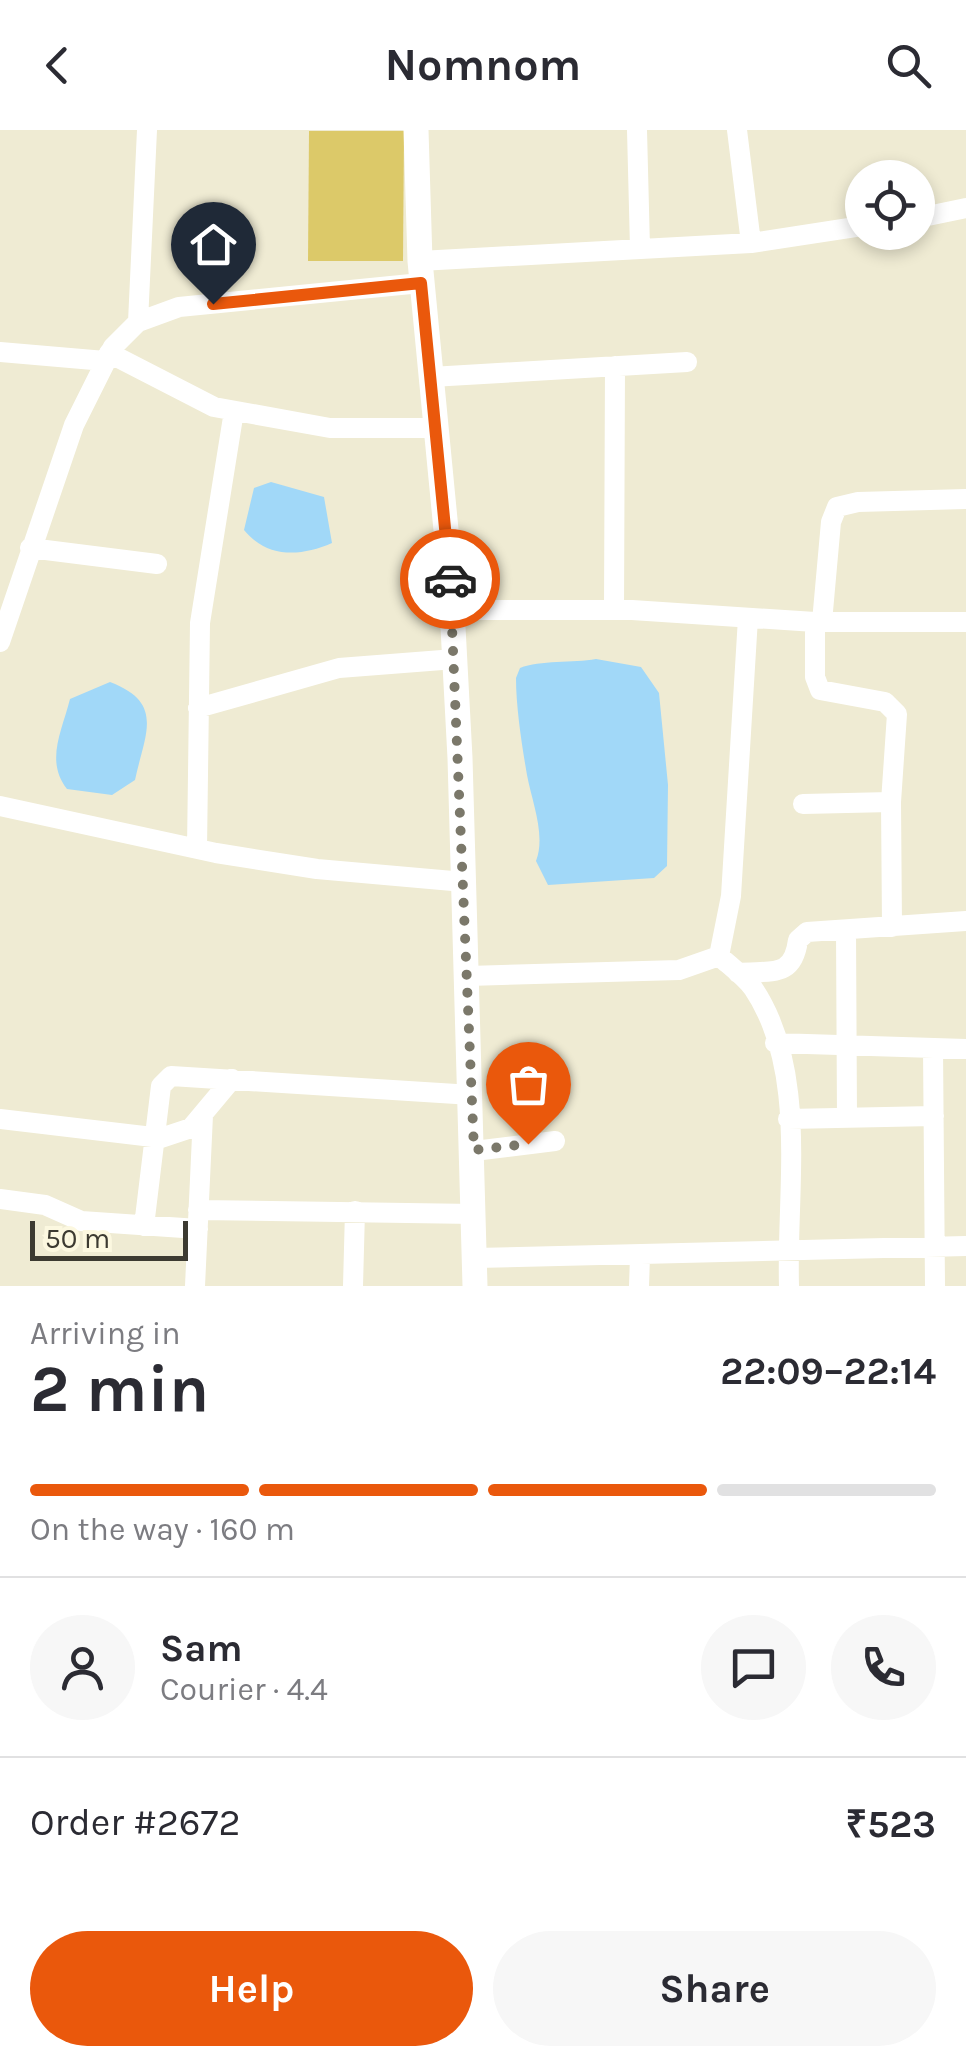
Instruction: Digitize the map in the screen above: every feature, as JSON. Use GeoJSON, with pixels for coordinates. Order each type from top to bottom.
{"type":"FeatureCollection","features":[{"type":"Feature","properties":{"kind":"main road"},"geometry":{"type":"LineString","coordinates":[[416,130],[420,272],[452,610],[474,1150],[475,1286]]}},
{"type":"Feature","properties":{"kind":"street"},"geometry":{"type":"LineString","coordinates":[[138,322],[139,232],[147,130]]}},
{"type":"Feature","properties":{"kind":"street"},"geometry":{"type":"LineString","coordinates":[[638,130],[640,248]]}},
{"type":"Feature","properties":{"kind":"street"},"geometry":{"type":"LineString","coordinates":[[737,130],[751,243]]}},
{"type":"Feature","properties":{"kind":"street"},"geometry":{"type":"LineString","coordinates":[[935,214],[966,208]]}},
{"type":"Feature","properties":{"kind":"street"},"geometry":{"type":"LineString","coordinates":[[1,632],[74,425],[107,357],[138,322],[178,307],[420,272],[640,248],[751,243],[845,229]]}},
{"type":"Feature","properties":{"kind":"street"},"geometry":{"type":"LineString","coordinates":[[0,352],[107,357],[186,396],[234,411],[351,430],[437,428]]}},
{"type":"Feature","properties":{"kind":"street"},"geometry":{"type":"LineString","coordinates":[[431,377],[687,362]]}},
{"type":"Feature","properties":{"kind":"street"},"geometry":{"type":"LineString","coordinates":[[614,366],[614,610]]}},
{"type":"Feature","properties":{"kind":"street"},"geometry":{"type":"LineString","coordinates":[[198,850],[198,708],[204,594],[234,411]]}},
{"type":"Feature","properties":{"kind":"street"},"geometry":{"type":"LineString","coordinates":[[892,927],[891,802],[898,714],[885,702],[820,690],[816,678],[831,522],[838,507],[858,502],[966,499]]}},
{"type":"Feature","properties":{"kind":"street"},"geometry":{"type":"LineString","coordinates":[[30,548],[157,564]]}},
{"type":"Feature","properties":{"kind":"street"},"geometry":{"type":"LineString","coordinates":[[452,610],[614,610],[819,622],[966,622]]}},
{"type":"Feature","properties":{"kind":"street"},"geometry":{"type":"LineString","coordinates":[[719,956],[732,896],[748,618]]}},
{"type":"Feature","properties":{"kind":"street"},"geometry":{"type":"LineString","coordinates":[[198,708],[339,668],[454,660]]}},
{"type":"Feature","properties":{"kind":"street"},"geometry":{"type":"LineString","coordinates":[[803,804],[891,802]]}},
{"type":"Feature","properties":{"kind":"street"},"geometry":{"type":"LineString","coordinates":[[0,806],[198,850],[318,869],[464,882]]}},
{"type":"Feature","properties":{"kind":"street"},"geometry":{"type":"LineString","coordinates":[[738,973],[789,967],[796,960],[801,935],[966,921]]}},
{"type":"Feature","properties":{"kind":"street"},"geometry":{"type":"LineString","coordinates":[[846,930],[846,1118]]}},
{"type":"Feature","properties":{"kind":"street"},"geometry":{"type":"LineString","coordinates":[[719,956],[761,1002],[786,1080],[790,1286]]}},
{"type":"Feature","properties":{"kind":"street"},"geometry":{"type":"LineString","coordinates":[[468,976],[680,970],[719,956]]}},
{"type":"Feature","properties":{"kind":"street"},"geometry":{"type":"LineString","coordinates":[[776,1043],[966,1050]]}},
{"type":"Feature","properties":{"kind":"street"},"geometry":{"type":"LineString","coordinates":[[933,1048],[935,1286]]}},
{"type":"Feature","properties":{"kind":"street"},"geometry":{"type":"LineString","coordinates":[[144,1226],[164,1079],[232,1078],[472,1094]]}},
{"type":"Feature","properties":{"kind":"street"},"geometry":{"type":"LineString","coordinates":[[0,1119],[154,1138],[192,1128],[232,1078]]}},
{"type":"Feature","properties":{"kind":"street"},"geometry":{"type":"LineString","coordinates":[[195,1286],[203,1115]]}},
{"type":"Feature","properties":{"kind":"street"},"geometry":{"type":"LineString","coordinates":[[788,1119],[934,1116]]}},
{"type":"Feature","properties":{"kind":"street"},"geometry":{"type":"LineString","coordinates":[[474,1150],[555,1141]]}},
{"type":"Feature","properties":{"kind":"street"},"geometry":{"type":"LineString","coordinates":[[0,1199],[45,1205],[81,1221],[144,1226],[354,1211],[474,1214]]}},
{"type":"Feature","properties":{"kind":"street"},"geometry":{"type":"LineString","coordinates":[[353,1286],[354,1211]]}},
{"type":"Feature","properties":{"kind":"street"},"geometry":{"type":"LineString","coordinates":[[475,1258],[966,1246]]}},
{"type":"Feature","properties":{"kind":"street"},"geometry":{"type":"LineString","coordinates":[[640,1256],[640,1286]]}},
{"type":"Feature","properties":{"kind":"water"},"geometry":{"type":"Polygon","coordinates":[[[271,482],[324,497],[332,543],[308,551],[285,552],[263,546],[244,530],[254,488],[271,482]]]}},
{"type":"Feature","properties":{"kind":"water"},"geometry":{"type":"Polygon","coordinates":[[[596,659],[641,667],[659,693],[668,785],[667,866],[654,878],[548,885],[536,861],[539,829],[523,752],[516,678],[520,668],[528,665],[596,659]]]}},
{"type":"Feature","properties":{"kind":"water"},"geometry":{"type":"Polygon","coordinates":[[[110,682],[127,690],[145,710],[146,734],[135,780],[112,795],[67,789],[60,778],[56,757],[70,699],[110,682]]]}},
{"type":"Feature","properties":{"kind":"building"},"geometry":{"type":"Polygon","coordinates":[[[309,131],[404,131],[403,261],[308,261],[309,131]]]}},
{"type":"Feature","properties":{"kind":"way so far"},"geometry":{"type":"LineString","coordinates":[[450,579],[474,1150],[528,1144]]}},
{"type":"Feature","properties":{"kind":"route"},"geometry":{"type":"LineString","coordinates":[[213,304],[421,283],[450,579]]}}]}
